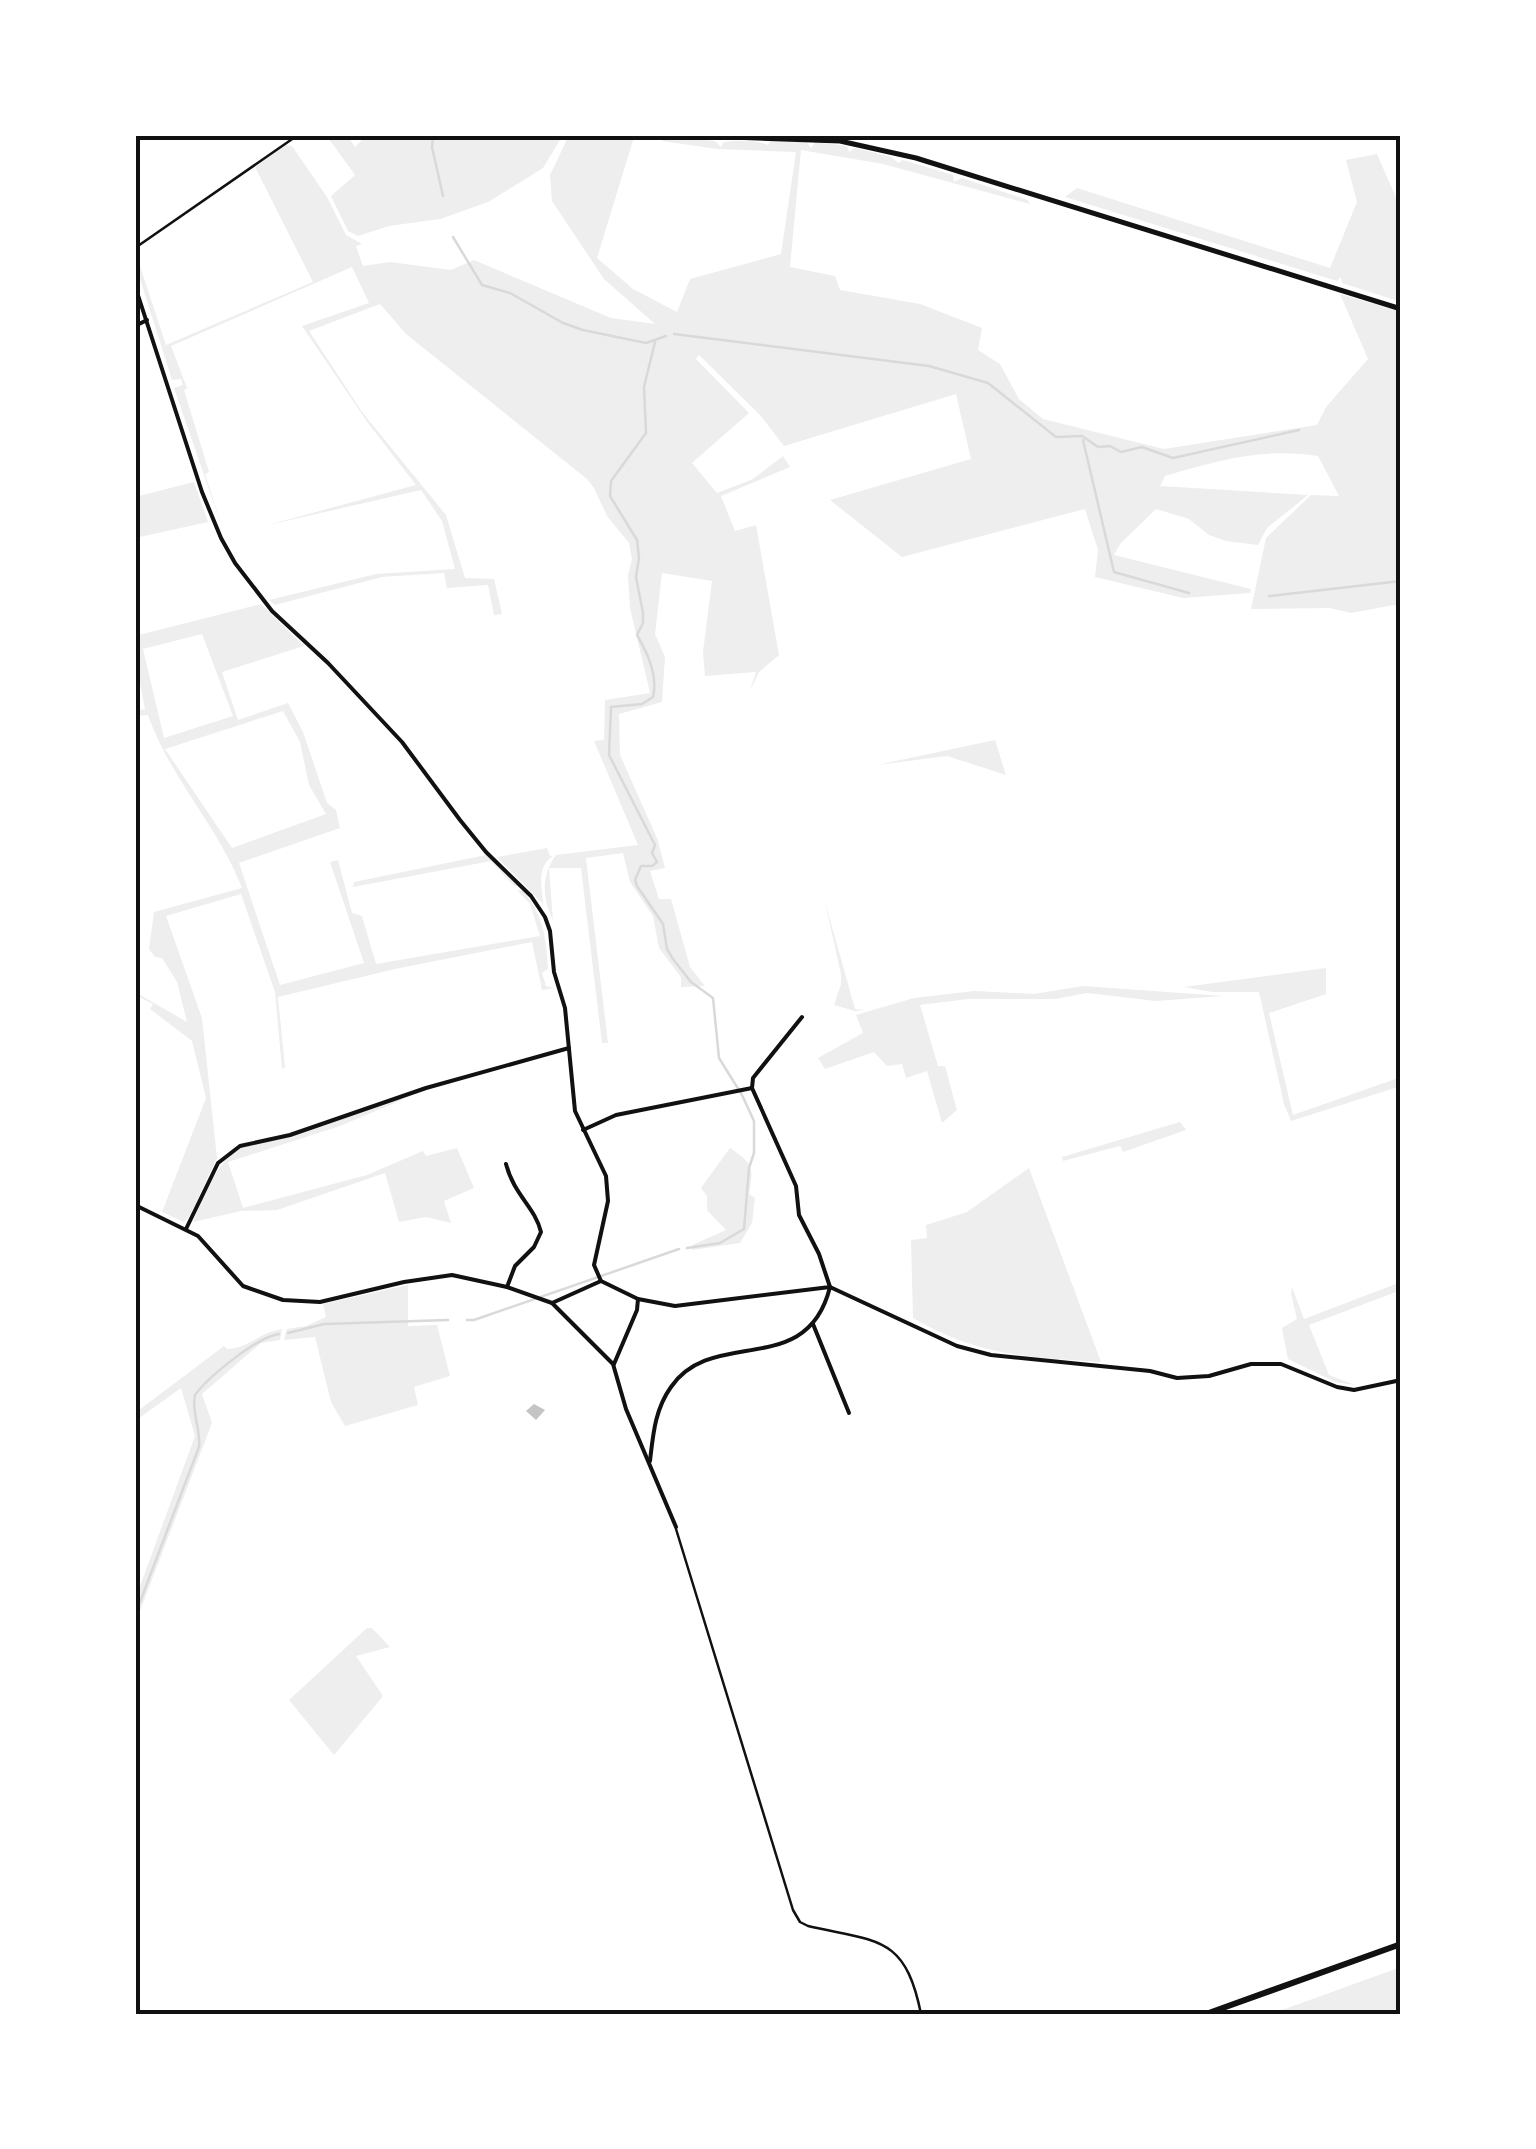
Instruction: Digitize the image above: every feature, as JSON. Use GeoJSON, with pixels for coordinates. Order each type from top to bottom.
{"type":"FeatureCollection","features":[{"type":"Feature","properties":{"kind":"main road"},"geometry":{"type":"LineString","coordinates":[[1206,2014],[1401,1944]]}},
{"type":"Feature","properties":{"kind":"street"},"geometry":{"type":"LineString","coordinates":[[677,135],[840,140],[916,158],[1401,310]]}},
{"type":"Feature","properties":{"kind":"street"},"geometry":{"type":"LineString","coordinates":[[135,286],[220,538],[255,590],[402,742],[477,841],[540,908],[550,930],[554,972],[565,1008],[576,1110],[606,1176],[608,1201],[595,1258],[600,1280],[638,1298],[675,1306],[830,1287],[957,1346],[990,1354],[1150,1371],[1177,1378],[1209,1376],[1252,1364],[1282,1364],[1354,1390],[1401,1380]]}},
{"type":"Feature","properties":{"kind":"street"},"geometry":{"type":"LineString","coordinates":[[135,326],[147,320]]}},
{"type":"Feature","properties":{"kind":"street"},"geometry":{"type":"LineString","coordinates":[[650,1461],[654,1426],[664,1398],[691,1366],[720,1355],[768,1350],[813,1324],[823,1309],[830,1287],[799,1215],[796,1186],[752,1088],[754,1078],[802,1018]]}},
{"type":"Feature","properties":{"kind":"street"},"geometry":{"type":"LineString","coordinates":[[186,1229],[218,1163],[240,1146],[290,1135],[426,1088],[569,1048]]}},
{"type":"Feature","properties":{"kind":"street"},"geometry":{"type":"LineString","coordinates":[[583,1130],[616,1115],[752,1088]]}},
{"type":"Feature","properties":{"kind":"street"},"geometry":{"type":"LineString","coordinates":[[506,1164],[510,1182],[535,1217],[540,1232],[534,1247],[515,1266],[507,1288]]}},
{"type":"Feature","properties":{"kind":"street"},"geometry":{"type":"LineString","coordinates":[[135,1204],[186,1229],[208,1246],[234,1279],[255,1292],[283,1300],[320,1302],[452,1275],[549,1302],[614,1364],[626,1408],[676,1527]]}},
{"type":"Feature","properties":{"kind":"street"},"geometry":{"type":"LineString","coordinates":[[549,1302],[600,1280]]}},
{"type":"Feature","properties":{"kind":"street"},"geometry":{"type":"LineString","coordinates":[[614,1364],[637,1310],[638,1298]]}},
{"type":"Feature","properties":{"kind":"street"},"geometry":{"type":"LineString","coordinates":[[813,1324],[849,1413]]}},
{"type":"Feature","properties":{"kind":"lane"},"geometry":{"type":"LineString","coordinates":[[135,248],[298,135]]}},
{"type":"Feature","properties":{"kind":"lane"},"geometry":{"type":"LineString","coordinates":[[676,1527],[793,1910],[800,1922],[808,1926],[870,1939],[896,1953],[913,1977],[921,2014]]}},
{"type":"Feature","properties":{"kind":"shaded area"},"geometry":{"type":"Polygon","coordinates":[[[326,135],[347,135],[355,147],[367,135],[563,135],[543,168],[488,202],[440,219],[389,226],[358,236],[348,231],[331,196],[355,175],[326,135]]]}},
{"type":"Feature","properties":{"kind":"shaded area"},"geometry":{"type":"Polygon","coordinates":[[[569,135],[657,135],[658,140],[634,137],[597,258],[633,289],[677,312],[690,279],[781,254],[796,152],[717,149],[662,141],[666,136],[715,141],[721,147],[724,142],[742,141],[768,145],[770,141],[806,141],[811,148],[815,142],[847,146],[849,152],[855,148],[892,157],[898,163],[903,160],[953,175],[954,182],[962,178],[1028,200],[1030,204],[883,164],[801,150],[790,267],[835,276],[840,290],[920,304],[982,328],[978,350],[1000,364],[1019,399],[1043,419],[1164,449],[1317,425],[1326,407],[1368,359],[1340,294],[1401,312],[1401,610],[1394,605],[1351,613],[1330,608],[1251,609],[1266,538],[1311,495],[1339,496],[1318,456],[1259,454],[1165,476],[1160,486],[1308,495],[1267,528],[1258,545],[1209,535],[1189,519],[1156,509],[1114,555],[1251,589],[1250,593],[1183,598],[1095,577],[1098,550],[1085,509],[902,557],[830,500],[971,459],[956,394],[784,446],[760,415],[699,355],[696,359],[749,413],[692,463],[717,493],[753,479],[783,456],[790,467],[721,496],[735,531],[756,525],[779,655],[759,672],[750,691],[756,672],[705,676],[703,652],[712,581],[662,573],[655,634],[665,657],[662,702],[619,714],[620,755],[657,838],[665,868],[650,871],[659,899],[671,899],[690,967],[705,986],[681,987],[681,977],[659,948],[653,916],[630,882],[623,853],[586,858],[608,1043],[602,1043],[581,868],[549,868],[556,855],[638,845],[594,741],[604,740],[605,700],[650,693],[630,608],[629,543],[607,516],[587,479],[406,334],[380,304],[309,331],[362,412],[446,515],[465,578],[494,579],[502,614],[494,615],[488,585],[447,588],[444,573],[382,577],[275,605],[269,600],[376,574],[455,569],[442,521],[421,490],[264,526],[416,485],[368,423],[302,326],[369,303],[352,267],[171,346],[187,388],[184,390],[209,472],[205,474],[224,533],[174,388],[183,385],[181,379],[172,380],[135,263],[135,251],[166,345],[313,282],[255,167],[286,145],[292,146],[327,197],[346,235],[362,244],[356,246],[363,266],[390,262],[451,270],[474,260],[611,318],[655,324],[604,279],[552,201],[550,175],[569,135]]]}},
{"type":"Feature","properties":{"kind":"shaded area"},"geometry":{"type":"Polygon","coordinates":[[[1377,154],[1401,209],[1401,302],[1342,283],[1341,277],[1337,281],[1065,197],[1077,188],[1330,268],[1357,202],[1346,160],[1377,154]]]}},
{"type":"Feature","properties":{"kind":"shaded area"},"geometry":{"type":"Polygon","coordinates":[[[194,482],[208,522],[135,538],[135,497],[194,482]]]}},
{"type":"Feature","properties":{"kind":"shaded area"},"geometry":{"type":"Polygon","coordinates":[[[261,604],[304,646],[222,672],[238,720],[288,703],[303,732],[327,803],[336,810],[340,828],[239,863],[280,985],[364,963],[330,862],[338,860],[352,913],[362,916],[376,964],[540,936],[530,904],[517,890],[523,891],[540,918],[548,969],[542,973],[546,986],[554,988],[542,990],[532,942],[278,997],[285,1067],[282,1069],[275,992],[241,894],[166,916],[202,1018],[217,1158],[184,1222],[162,1212],[206,1098],[192,1041],[150,1009],[153,1004],[135,992],[187,1022],[177,982],[162,958],[155,957],[149,949],[154,912],[242,888],[157,738],[148,715],[135,716],[135,711],[145,709],[135,636],[261,604]],[[202,634],[143,649],[164,738],[233,716],[202,634]],[[283,711],[165,749],[232,848],[326,814],[309,785],[300,742],[283,711]]]}},
{"type":"Feature","properties":{"kind":"shaded area"},"geometry":{"type":"Polygon","coordinates":[[[995,740],[1006,775],[947,756],[877,765],[995,740]]]}},
{"type":"Feature","properties":{"kind":"shaded area"},"geometry":{"type":"Polygon","coordinates":[[[547,848],[553,856],[542,871],[543,904],[497,857],[547,848]]]}},
{"type":"Feature","properties":{"kind":"shaded area"},"geometry":{"type":"Polygon","coordinates":[[[486,855],[518,886],[491,861],[353,887],[354,882],[486,855]]]}},
{"type":"Feature","properties":{"kind":"shaded area"},"geometry":{"type":"Polygon","coordinates":[[[549,868],[553,921],[545,886],[549,868]]]}},
{"type":"Feature","properties":{"kind":"shaded area"},"geometry":{"type":"Polygon","coordinates":[[[825,902],[855,1009],[865,1010],[855,1011],[834,1005],[841,974],[825,902]]]}},
{"type":"Feature","properties":{"kind":"shaded area"},"geometry":{"type":"Polygon","coordinates":[[[1326,968],[1326,994],[1269,1013],[1293,1115],[1401,1077],[1401,1086],[1291,1121],[1259,992],[1212,992],[1184,987],[1326,968]]]}},
{"type":"Feature","properties":{"kind":"shaded area"},"geometry":{"type":"Polygon","coordinates":[[[1083,986],[1223,996],[1156,1001],[1087,993],[1056,999],[968,999],[920,1005],[938,1066],[945,1066],[957,1110],[942,1123],[927,1071],[906,1078],[902,1064],[887,1066],[874,1052],[825,1069],[818,1058],[863,1033],[856,1015],[914,998],[974,991],[1034,994],[1083,986]]]}},
{"type":"Feature","properties":{"kind":"shaded area"},"geometry":{"type":"Polygon","coordinates":[[[401,1098],[340,1126],[228,1162],[243,1208],[367,1175],[423,1151],[426,1156],[457,1148],[474,1188],[444,1201],[451,1223],[426,1217],[399,1222],[385,1173],[277,1210],[241,1211],[193,1222],[208,1184],[229,1155],[401,1098]]]}},
{"type":"Feature","properties":{"kind":"shaded area"},"geometry":{"type":"Polygon","coordinates":[[[1180,1122],[1186,1130],[1123,1152],[1120,1146],[1063,1161],[1062,1157],[1180,1122]]]}},
{"type":"Feature","properties":{"kind":"shaded area"},"geometry":{"type":"Polygon","coordinates":[[[730,1148],[750,1166],[749,1194],[755,1198],[752,1223],[740,1243],[692,1250],[692,1245],[726,1230],[707,1210],[707,1196],[701,1188],[730,1148]]]}},
{"type":"Feature","properties":{"kind":"shaded area"},"geometry":{"type":"Polygon","coordinates":[[[1029,1168],[1101,1362],[1026,1356],[982,1347],[913,1318],[911,1240],[927,1238],[926,1225],[967,1212],[1029,1168]]]}},
{"type":"Feature","properties":{"kind":"shaded area"},"geometry":{"type":"Polygon","coordinates":[[[1401,1282],[1401,1290],[1309,1325],[1329,1375],[1355,1385],[1335,1382],[1288,1359],[1282,1328],[1297,1319],[1292,1287],[1304,1319],[1401,1282]]]}},
{"type":"Feature","properties":{"kind":"shaded area"},"geometry":{"type":"Polygon","coordinates":[[[408,1285],[408,1326],[437,1325],[450,1376],[414,1387],[418,1405],[345,1426],[331,1402],[315,1337],[284,1340],[287,1329],[326,1317],[323,1304],[408,1285]]]}},
{"type":"Feature","properties":{"kind":"shaded area"},"geometry":{"type":"Polygon","coordinates":[[[282,1329],[280,1340],[261,1343],[202,1394],[212,1423],[135,1624],[135,1600],[195,1436],[181,1388],[135,1421],[135,1413],[224,1346],[236,1348],[282,1329]]]}},
{"type":"Feature","properties":{"kind":"shaded area"},"geometry":{"type":"Polygon","coordinates":[[[367,1628],[372,1628],[390,1647],[356,1656],[383,1696],[334,1755],[289,1700],[367,1628]]]}},
{"type":"Feature","properties":{"kind":"shaded area"},"geometry":{"type":"Polygon","coordinates":[[[1401,1967],[1401,2014],[1271,2014],[1401,1967]]]}},
{"type":"Feature","properties":{"kind":"building"},"geometry":{"type":"Polygon","coordinates":[[[534,1404],[545,1410],[536,1420],[526,1411],[534,1404]]]}},
{"type":"Feature","properties":{"kind":"waterway"},"geometry":{"type":"LineString","coordinates":[[433,135],[443,196]]}},
{"type":"Feature","properties":{"kind":"waterway"},"geometry":{"type":"LineString","coordinates":[[453,237],[482,285],[510,293],[563,323],[646,343],[666,336]]}},
{"type":"Feature","properties":{"kind":"waterway"},"geometry":{"type":"LineString","coordinates":[[674,334],[929,366],[988,383],[1056,437],[1082,436],[1098,447],[1110,446],[1121,452],[1142,447],[1173,458],[1299,430]]}},
{"type":"Feature","properties":{"kind":"waterway"},"geometry":{"type":"LineString","coordinates":[[655,342],[644,387],[646,433],[611,481],[610,496],[637,540],[636,577],[643,613],[637,635],[651,665],[654,689],[653,697],[642,704],[611,707],[609,755],[655,845],[652,853],[657,862],[641,866],[635,880],[637,886],[663,924],[667,949],[673,959],[691,982],[713,998],[719,1058],[754,1121],[744,1229],[720,1243],[687,1248]]}},
{"type":"Feature","properties":{"kind":"waterway"},"geometry":{"type":"LineString","coordinates":[[1083,440],[1114,572],[1189,593]]}},
{"type":"Feature","properties":{"kind":"waterway"},"geometry":{"type":"LineString","coordinates":[[1269,596],[1401,581]]}},
{"type":"Feature","properties":{"kind":"waterway"},"geometry":{"type":"LineString","coordinates":[[467,1320],[679,1249]]}},
{"type":"Feature","properties":{"kind":"waterway"},"geometry":{"type":"LineString","coordinates":[[288,1333],[324,1324],[448,1320]]}},
{"type":"Feature","properties":{"kind":"waterway"},"geometry":{"type":"LineString","coordinates":[[135,1615],[199,1447],[195,1395],[234,1359],[258,1342],[279,1334]]}}]}
